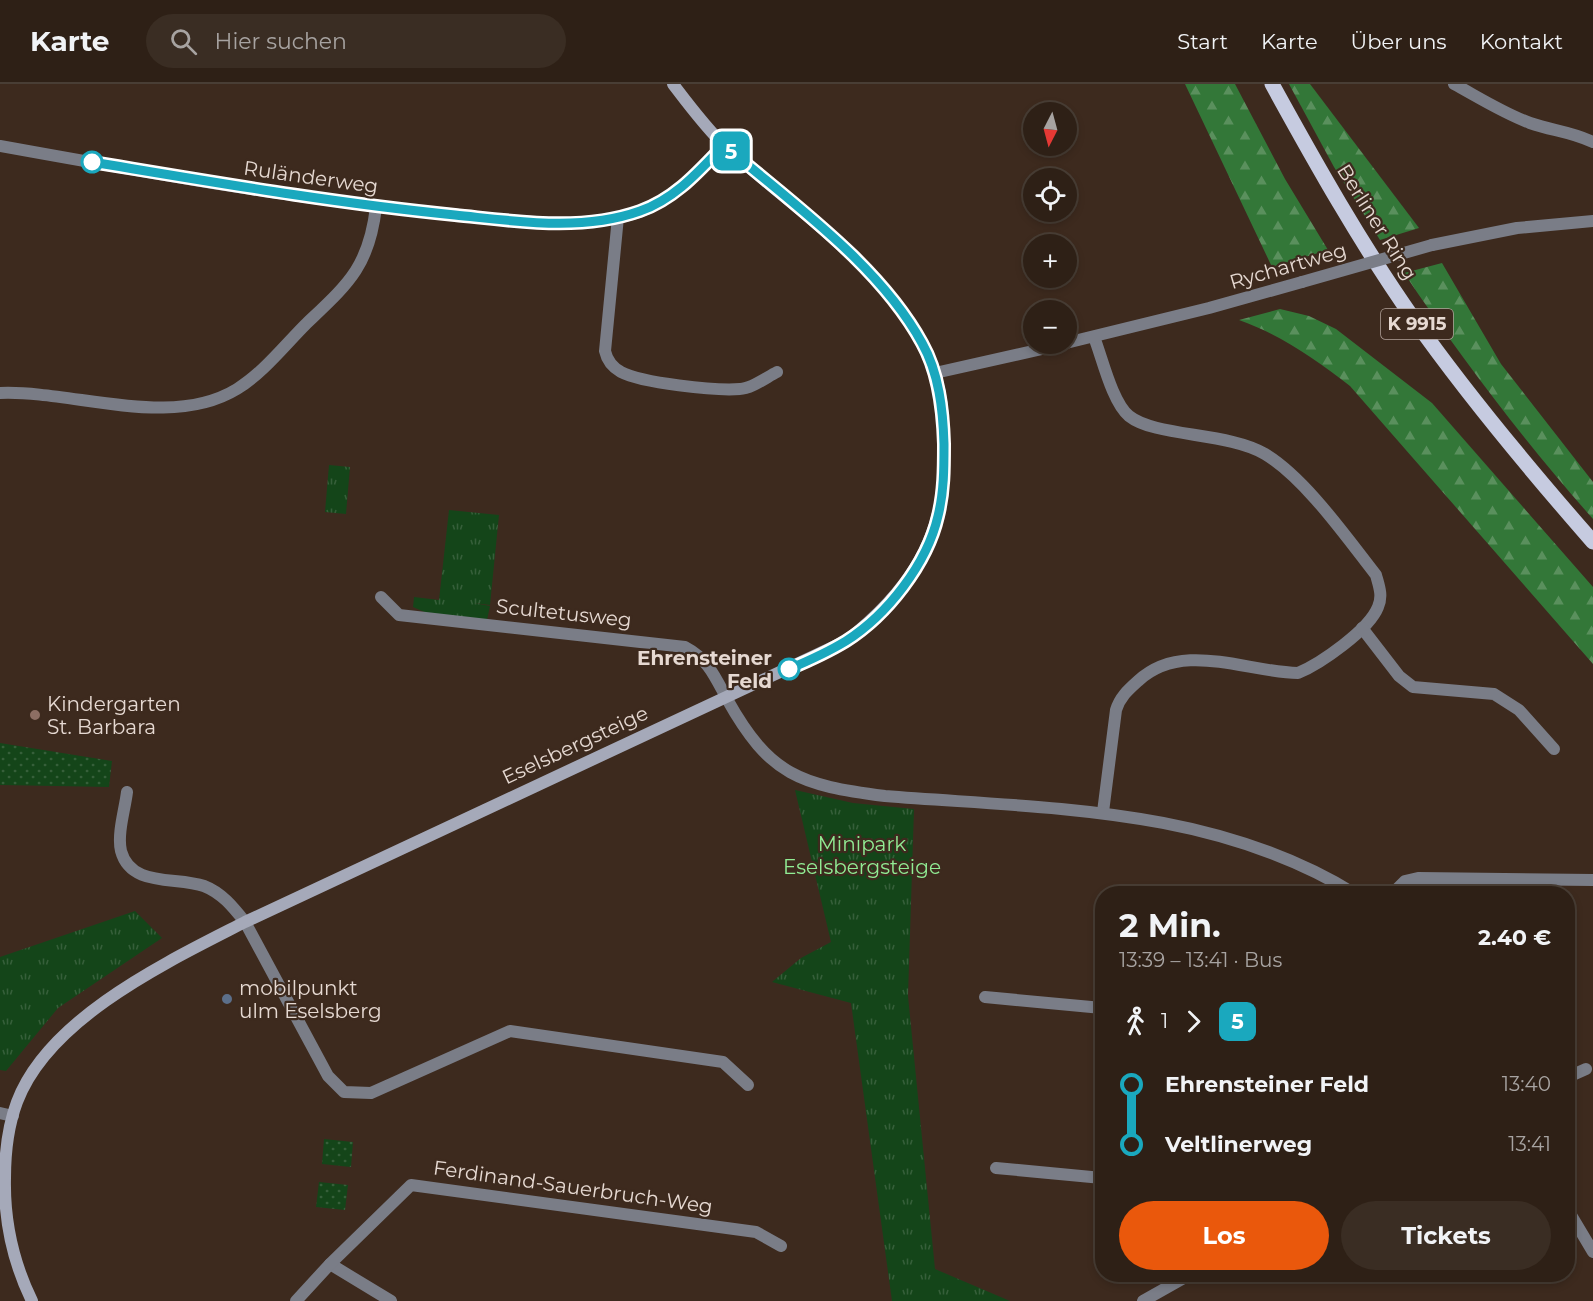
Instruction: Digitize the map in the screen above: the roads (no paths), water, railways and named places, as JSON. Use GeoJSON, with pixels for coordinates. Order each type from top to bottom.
{"type":"FeatureCollection","features":[{"type":"Feature","properties":{"kind":"main road","name":"Berliner Ring"},"geometry":{"type":"LineString","coordinates":[[1272,84],[1361,239],[1413,318],[1468,393],[1593,542]]}},
{"type":"Feature","properties":{"kind":"street","name":"Eselsbergsteige"},"geometry":{"type":"LineString","coordinates":[[32,1301],[11,1250],[7,1218],[5,1171],[13,1116],[30,1078],[74,1026],[168,962],[245,922],[846,641],[879,616],[903,586],[926,549],[938,518],[944,477],[943,415],[935,373],[922,343],[871,276],[812,216],[724,145],[673,84]]}},
{"type":"Feature","properties":{"kind":"street"},"geometry":{"type":"LineString","coordinates":[[1454,84],[1515,117],[1569,131],[1593,142]]}},
{"type":"Feature","properties":{"kind":"street","name":"Ruländerweg"},"geometry":{"type":"LineString","coordinates":[[0,146],[376,207],[556,222],[618,217],[640,211],[675,194],[724,145]]}},
{"type":"Feature","properties":{"kind":"street"},"geometry":{"type":"LineString","coordinates":[[0,393],[38,393],[163,408],[191,407],[221,398],[250,380],[340,291],[363,260],[369,246],[376,207]]}},
{"type":"Feature","properties":{"kind":"street"},"geometry":{"type":"LineString","coordinates":[[618,217],[605,351],[607,360],[613,366],[620,372],[649,380],[742,389],[777,372]]}},
{"type":"Feature","properties":{"kind":"street","name":"Rychartweg"},"geometry":{"type":"LineString","coordinates":[[1077,341],[1209,309],[1432,245],[1517,228],[1593,221]]}},
{"type":"Feature","properties":{"kind":"street"},"geometry":{"type":"LineString","coordinates":[[1094,337],[1119,403],[1129,416],[1161,428],[1242,444],[1263,453],[1288,470],[1376,575],[1381,591],[1379,605],[1362,628],[1313,667],[1298,673],[1179,659],[1158,665],[1118,701],[1103,812]]}},
{"type":"Feature","properties":{"kind":"street","name":"Rychartweg"},"geometry":{"type":"LineString","coordinates":[[935,373],[1023,353]]}},
{"type":"Feature","properties":{"kind":"street","name":"Scultetusweg"},"geometry":{"type":"LineString","coordinates":[[381,597],[399,615],[684,647],[699,654],[711,668],[726,697]]}},
{"type":"Feature","properties":{"kind":"street"},"geometry":{"type":"LineString","coordinates":[[1362,628],[1399,676],[1413,687],[1494,694],[1519,711],[1554,748]]}},
{"type":"Feature","properties":{"kind":"street"},"geometry":{"type":"LineString","coordinates":[[726,697],[760,749],[775,764],[794,776],[857,792],[885,796],[1103,812],[1173,823],[1252,844],[1325,875],[1342,886]]}},
{"type":"Feature","properties":{"kind":"street"},"geometry":{"type":"LineString","coordinates":[[127,792],[121,850],[128,866],[143,876],[203,886],[230,904],[245,922],[328,1076],[344,1092],[371,1093],[510,1031],[723,1062],[748,1085]]}},
{"type":"Feature","properties":{"kind":"street"},"geometry":{"type":"LineString","coordinates":[[1400,886],[1405,881],[1418,878],[1593,880]]}},
{"type":"Feature","properties":{"kind":"street"},"geometry":{"type":"LineString","coordinates":[[985,997],[1095,1007]]}},
{"type":"Feature","properties":{"kind":"street"},"geometry":{"type":"LineString","coordinates":[[1575,1074],[1586,1069]]}},
{"type":"Feature","properties":{"kind":"street"},"geometry":{"type":"LineString","coordinates":[[0,1113],[13,1116]]}},
{"type":"Feature","properties":{"kind":"street"},"geometry":{"type":"LineString","coordinates":[[996,1168],[1095,1177]]}},
{"type":"Feature","properties":{"kind":"street","name":"Ferdinand-Sauerbruch-Weg"},"geometry":{"type":"LineString","coordinates":[[296,1301],[330,1264],[411,1185],[756,1232],[781,1245]]}},
{"type":"Feature","properties":{"kind":"street"},"geometry":{"type":"LineString","coordinates":[[1575,1222],[1593,1252]]}},
{"type":"Feature","properties":{"kind":"street"},"geometry":{"type":"LineString","coordinates":[[330,1264],[391,1301]]}},
{"type":"Feature","properties":{"kind":"street"},"geometry":{"type":"LineString","coordinates":[[1143,1301],[1177,1282]]}},
{"type":"Feature","properties":{"kind":"place","name":"Ehrensteiner Feld"},"geometry":{"type":"Point","coordinates":[789,669]}},
{"type":"Feature","properties":{"kind":"place","name":"Kindergarten St. Barbara"},"geometry":{"type":"Point","coordinates":[35,715]}},
{"type":"Feature","properties":{"kind":"place","name":"mobilpunkt ulm Eselsberg"},"geometry":{"type":"Point","coordinates":[227,999]}},
{"type":"Feature","properties":{"kind":"park label","name":"Minipark Eselsbergsteige"},"geometry":{"type":"Point","coordinates":[862,856]}}]}
